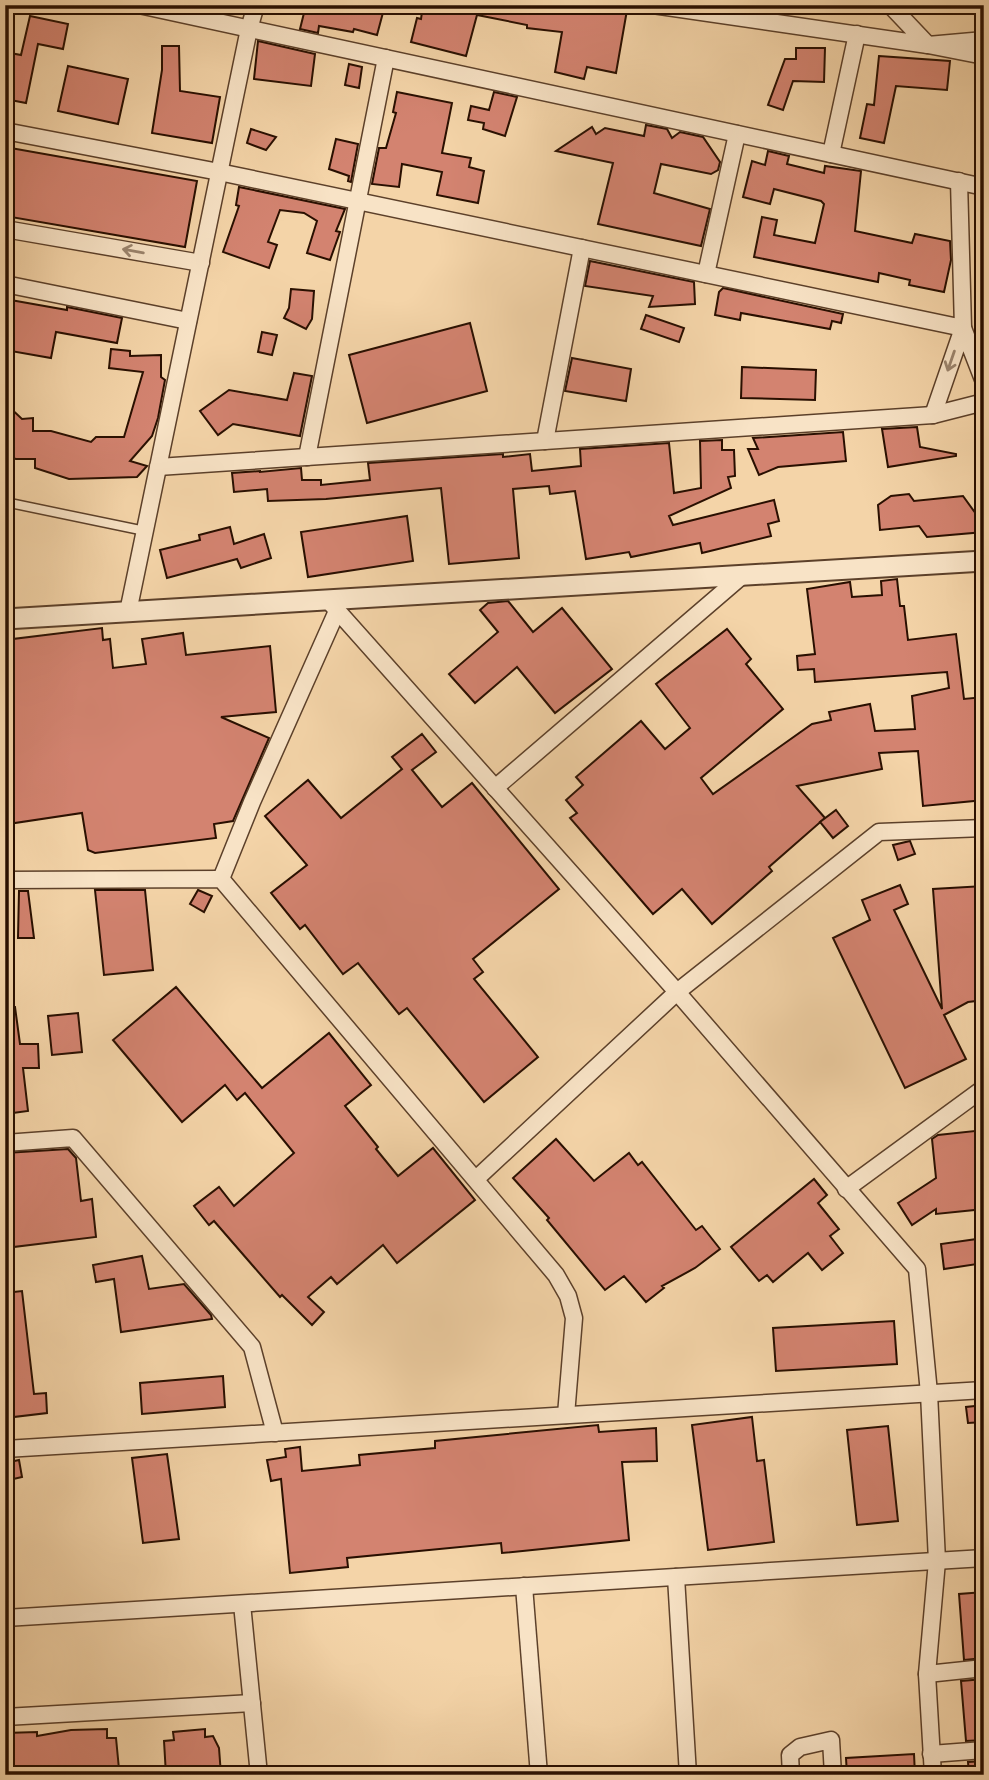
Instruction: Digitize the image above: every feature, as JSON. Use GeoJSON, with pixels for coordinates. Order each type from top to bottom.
{"type":"FeatureCollection","features":[{"type":"Feature","properties":{"kind":"street"},"geometry":{"type":"LineString","coordinates":[[139,5],[984,187]]}},
{"type":"Feature","properties":{"kind":"street"},"geometry":{"type":"LineString","coordinates":[[128,612],[256,5]]}},
{"type":"Feature","properties":{"kind":"street"},"geometry":{"type":"LineString","coordinates":[[653,5],[857,34],[984,56]]}},
{"type":"Feature","properties":{"kind":"street"},"geometry":{"type":"LineString","coordinates":[[890,5],[928,45]]}},
{"type":"Feature","properties":{"kind":"street"},"geometry":{"type":"LineString","coordinates":[[831,154],[857,34]]}},
{"type":"Feature","properties":{"kind":"street"},"geometry":{"type":"LineString","coordinates":[[928,45],[984,40]]}},
{"type":"Feature","properties":{"kind":"street"},"geometry":{"type":"LineString","coordinates":[[307,457],[386,58]]}},
{"type":"Feature","properties":{"kind":"street"},"geometry":{"type":"LineString","coordinates":[[5,131],[219,172],[963,328]]}},
{"type":"Feature","properties":{"kind":"street"},"geometry":{"type":"LineString","coordinates":[[706,274],[737,134]]}},
{"type":"Feature","properties":{"kind":"street"},"geometry":{"type":"LineString","coordinates":[[959,181],[963,328],[984,382]]}},
{"type":"Feature","properties":{"kind":"street"},"geometry":{"type":"LineString","coordinates":[[5,229],[201,263]]}},
{"type":"Feature","properties":{"kind":"street"},"geometry":{"type":"LineString","coordinates":[[545,441],[582,248]]}},
{"type":"Feature","properties":{"kind":"street"},"geometry":{"type":"LineString","coordinates":[[5,284],[188,321]]}},
{"type":"Feature","properties":{"kind":"street"},"geometry":{"type":"LineString","coordinates":[[933,415],[963,328]]}},
{"type":"Feature","properties":{"kind":"street"},"geometry":{"type":"LineString","coordinates":[[158,467],[933,415],[984,402]]}},
{"type":"Feature","properties":{"kind":"street"},"geometry":{"type":"LineString","coordinates":[[5,620],[128,612],[332,605],[743,575],[984,561]]}},
{"type":"Feature","properties":{"kind":"street"},"geometry":{"type":"LineString","coordinates":[[495,788],[743,575]]}},
{"type":"Feature","properties":{"kind":"street"},"geometry":{"type":"LineString","coordinates":[[332,605],[677,992],[917,1269],[929,1393],[937,1560],[927,1674],[933,1775]]}},
{"type":"Feature","properties":{"kind":"street"},"geometry":{"type":"LineString","coordinates":[[221,879],[332,605]]}},
{"type":"Feature","properties":{"kind":"street"},"geometry":{"type":"LineString","coordinates":[[476,1179],[677,992],[879,832],[984,828]]}},
{"type":"Feature","properties":{"kind":"street"},"geometry":{"type":"LineString","coordinates":[[5,880],[221,879],[556,1275],[568,1296],[574,1318],[566,1415]]}},
{"type":"Feature","properties":{"kind":"street"},"geometry":{"type":"LineString","coordinates":[[846,1189],[984,1088]]}},
{"type":"Feature","properties":{"kind":"street"},"geometry":{"type":"LineString","coordinates":[[5,1143],[73,1138],[252,1347],[275,1433]]}},
{"type":"Feature","properties":{"kind":"street"},"geometry":{"type":"LineString","coordinates":[[5,1449],[984,1390]]}},
{"type":"Feature","properties":{"kind":"street"},"geometry":{"type":"LineString","coordinates":[[5,1618],[984,1558]]}},
{"type":"Feature","properties":{"kind":"street"},"geometry":{"type":"LineString","coordinates":[[676,1577],[688,1775]]}},
{"type":"Feature","properties":{"kind":"street"},"geometry":{"type":"LineString","coordinates":[[524,1586],[539,1775]]}},
{"type":"Feature","properties":{"kind":"street"},"geometry":{"type":"LineString","coordinates":[[243,1604],[259,1775]]}},
{"type":"Feature","properties":{"kind":"street"},"geometry":{"type":"LineString","coordinates":[[927,1674],[984,1668]]}},
{"type":"Feature","properties":{"kind":"street"},"geometry":{"type":"LineString","coordinates":[[5,1717],[252,1703]]}},
{"type":"Feature","properties":{"kind":"street"},"geometry":{"type":"LineString","coordinates":[[791,1775],[790,1755],[800,1747],[831,1740],[833,1775]]}},
{"type":"Feature","properties":{"kind":"street"},"geometry":{"type":"LineString","coordinates":[[931,1754],[984,1750]]}},
{"type":"Feature","properties":{"kind":"lane"},"geometry":{"type":"LineString","coordinates":[[5,502],[145,531]]}},
{"type":"Feature","properties":{"kind":"building"},"geometry":{"type":"Polygon","coordinates":[[[306,5],[385,5],[377,35],[354,29],[353,32],[319,26],[318,33],[300,29],[306,5]]]}},
{"type":"Feature","properties":{"kind":"building"},"geometry":{"type":"Polygon","coordinates":[[[423,5],[589,5],[627,10],[616,73],[587,67],[584,79],[555,72],[562,32],[527,28],[527,25],[477,15],[466,56],[411,42],[417,18],[421,19],[423,5]]]}},
{"type":"Feature","properties":{"kind":"building"},"geometry":{"type":"Polygon","coordinates":[[[30,16],[68,24],[63,49],[38,44],[26,103],[5,99],[5,52],[21,55],[30,16]]]}},
{"type":"Feature","properties":{"kind":"building"},"geometry":{"type":"Polygon","coordinates":[[[258,41],[315,54],[311,86],[254,79],[258,41]]]}},
{"type":"Feature","properties":{"kind":"building"},"geometry":{"type":"Polygon","coordinates":[[[162,46],[179,46],[180,91],[220,97],[212,143],[152,133],[162,70],[162,46]]]}},
{"type":"Feature","properties":{"kind":"building"},"geometry":{"type":"Polygon","coordinates":[[[796,48],[825,48],[824,82],[793,81],[783,110],[768,105],[785,59],[796,59],[796,48]]]}},
{"type":"Feature","properties":{"kind":"building"},"geometry":{"type":"Polygon","coordinates":[[[879,56],[950,61],[947,90],[896,86],[884,143],[860,138],[867,104],[874,105],[879,56]]]}},
{"type":"Feature","properties":{"kind":"building"},"geometry":{"type":"Polygon","coordinates":[[[349,64],[362,67],[359,88],[345,85],[349,64]]]}},
{"type":"Feature","properties":{"kind":"building"},"geometry":{"type":"Polygon","coordinates":[[[68,66],[128,79],[118,124],[58,111],[68,66]]]}},
{"type":"Feature","properties":{"kind":"building"},"geometry":{"type":"Polygon","coordinates":[[[397,92],[452,103],[442,153],[471,158],[469,167],[484,171],[478,203],[437,195],[442,172],[402,164],[399,187],[372,184],[379,148],[386,148],[396,113],[393,112],[397,92]]]}},
{"type":"Feature","properties":{"kind":"building"},"geometry":{"type":"Polygon","coordinates":[[[494,92],[517,97],[505,136],[483,129],[484,123],[468,120],[471,106],[489,110],[494,92]]]}},
{"type":"Feature","properties":{"kind":"building"},"geometry":{"type":"Polygon","coordinates":[[[646,125],[667,129],[672,138],[680,132],[703,137],[720,162],[718,170],[711,174],[661,164],[654,193],[710,209],[701,246],[598,224],[613,163],[556,151],[592,127],[596,134],[605,128],[644,136],[646,125]]]}},
{"type":"Feature","properties":{"kind":"building"},"geometry":{"type":"Polygon","coordinates":[[[251,129],[276,137],[266,150],[247,143],[251,129]]]}},
{"type":"Feature","properties":{"kind":"building"},"geometry":{"type":"Polygon","coordinates":[[[336,139],[358,144],[351,182],[348,181],[349,176],[329,169],[336,139]]]}},
{"type":"Feature","properties":{"kind":"building"},"geometry":{"type":"Polygon","coordinates":[[[5,147],[197,181],[185,247],[5,216],[5,147]]]}},
{"type":"Feature","properties":{"kind":"building"},"geometry":{"type":"Polygon","coordinates":[[[768,151],[789,156],[787,164],[824,173],[825,166],[861,171],[855,231],[912,243],[915,234],[950,241],[951,260],[944,292],[909,285],[910,280],[879,273],[878,282],[754,257],[762,217],[777,220],[774,235],[815,243],[824,204],[774,189],[770,204],[743,197],[752,161],[765,165],[768,151]]]}},
{"type":"Feature","properties":{"kind":"building"},"geometry":{"type":"Polygon","coordinates":[[[239,187],[345,209],[336,231],[340,232],[330,260],[307,253],[317,221],[304,213],[280,210],[268,242],[277,245],[269,268],[223,252],[239,206],[236,205],[239,187]]]}},
{"type":"Feature","properties":{"kind":"building"},"geometry":{"type":"Polygon","coordinates":[[[590,261],[694,282],[695,304],[649,307],[653,296],[585,286],[590,261]]]}},
{"type":"Feature","properties":{"kind":"building"},"geometry":{"type":"Polygon","coordinates":[[[723,288],[843,314],[841,323],[832,321],[830,329],[741,313],[740,320],[715,315],[719,292],[723,288]]]}},
{"type":"Feature","properties":{"kind":"building"},"geometry":{"type":"Polygon","coordinates":[[[291,289],[314,291],[312,319],[306,329],[284,318],[289,308],[291,289]]]}},
{"type":"Feature","properties":{"kind":"building"},"geometry":{"type":"Polygon","coordinates":[[[5,299],[122,318],[117,343],[56,332],[51,358],[5,350],[5,299]]]}},
{"type":"Feature","properties":{"kind":"building"},"geometry":{"type":"Polygon","coordinates":[[[646,315],[684,328],[679,342],[641,329],[646,315]]]}},
{"type":"Feature","properties":{"kind":"building"},"geometry":{"type":"Polygon","coordinates":[[[470,323],[487,391],[367,423],[349,355],[470,323]]]}},
{"type":"Feature","properties":{"kind":"building"},"geometry":{"type":"Polygon","coordinates":[[[262,332],[277,335],[272,355],[258,352],[262,332]]]}},
{"type":"Feature","properties":{"kind":"building"},"geometry":{"type":"Polygon","coordinates":[[[111,349],[130,351],[130,356],[161,355],[161,377],[165,380],[158,418],[152,436],[130,461],[147,466],[137,477],[69,479],[35,468],[35,459],[5,456],[5,403],[22,419],[33,418],[33,431],[51,431],[91,442],[96,437],[124,437],[143,372],[109,368],[111,349]]]}},
{"type":"Feature","properties":{"kind":"building"},"geometry":{"type":"Polygon","coordinates":[[[572,358],[631,369],[626,401],[565,391],[572,358]]]}},
{"type":"Feature","properties":{"kind":"building"},"geometry":{"type":"Polygon","coordinates":[[[742,367],[816,370],[815,400],[741,398],[742,367]]]}},
{"type":"Feature","properties":{"kind":"building"},"geometry":{"type":"Polygon","coordinates":[[[294,373],[312,376],[300,436],[233,424],[218,435],[200,411],[229,390],[287,400],[294,373]]]}},
{"type":"Feature","properties":{"kind":"building"},"geometry":{"type":"Polygon","coordinates":[[[917,427],[920,447],[956,456],[888,467],[882,429],[917,427]]]}},
{"type":"Feature","properties":{"kind":"building"},"geometry":{"type":"Polygon","coordinates":[[[843,432],[846,461],[778,467],[759,475],[748,449],[758,449],[753,438],[843,432]]]}},
{"type":"Feature","properties":{"kind":"building"},"geometry":{"type":"Polygon","coordinates":[[[722,440],[722,450],[734,450],[735,476],[728,477],[731,488],[669,516],[673,525],[774,500],[779,521],[768,524],[771,536],[702,553],[700,543],[631,557],[629,552],[586,559],[575,491],[550,494],[549,486],[513,489],[519,558],[449,564],[441,488],[326,499],[268,501],[267,489],[234,492],[232,473],[301,468],[302,480],[321,480],[321,485],[370,480],[368,463],[503,454],[503,457],[530,454],[532,471],[581,466],[580,449],[669,443],[674,493],[701,488],[700,441],[722,440]]]}},
{"type":"Feature","properties":{"kind":"building"},"geometry":{"type":"Polygon","coordinates":[[[909,494],[914,501],[963,496],[984,525],[984,532],[927,537],[919,526],[880,530],[878,505],[891,496],[909,494]]]}},
{"type":"Feature","properties":{"kind":"building"},"geometry":{"type":"Polygon","coordinates":[[[407,516],[413,561],[308,577],[301,532],[407,516]]]}},
{"type":"Feature","properties":{"kind":"building"},"geometry":{"type":"Polygon","coordinates":[[[230,527],[234,544],[264,534],[271,558],[241,568],[237,559],[167,578],[160,550],[200,540],[199,535],[230,527]]]}},
{"type":"Feature","properties":{"kind":"building"},"geometry":{"type":"Polygon","coordinates":[[[897,579],[908,640],[956,634],[964,699],[984,697],[984,800],[923,806],[918,751],[879,753],[882,769],[797,786],[825,818],[769,867],[772,871],[712,924],[682,889],[653,914],[570,818],[577,813],[566,800],[583,785],[576,777],[641,721],[665,749],[690,728],[656,684],[727,629],[751,659],[746,664],[783,709],[701,778],[713,794],[812,724],[831,720],[829,712],[870,704],[875,731],[915,729],[912,696],[949,688],[947,672],[815,682],[814,669],[798,670],[797,656],[815,654],[807,589],[850,582],[852,597],[882,595],[881,581],[897,579]]]}},
{"type":"Feature","properties":{"kind":"building"},"geometry":{"type":"Polygon","coordinates":[[[508,601],[533,632],[562,608],[612,669],[555,713],[517,667],[475,703],[449,674],[498,632],[480,610],[488,603],[508,601]]]}},
{"type":"Feature","properties":{"kind":"building"},"geometry":{"type":"Polygon","coordinates":[[[102,628],[103,640],[110,639],[113,668],[146,664],[142,639],[183,633],[186,655],[270,646],[276,712],[221,717],[269,738],[233,821],[214,824],[216,838],[95,853],[88,850],[82,813],[8,824],[5,803],[5,640],[102,628]]]}},
{"type":"Feature","properties":{"kind":"building"},"geometry":{"type":"Polygon","coordinates":[[[422,734],[436,752],[412,770],[442,807],[472,783],[559,889],[473,959],[483,972],[474,979],[538,1057],[484,1102],[407,1008],[399,1014],[358,963],[343,974],[305,925],[300,929],[271,893],[307,865],[265,816],[308,780],[341,818],[402,769],[392,757],[422,734]]]}},
{"type":"Feature","properties":{"kind":"building"},"geometry":{"type":"Polygon","coordinates":[[[836,810],[848,826],[833,838],[820,822],[836,810]]]}},
{"type":"Feature","properties":{"kind":"building"},"geometry":{"type":"Polygon","coordinates":[[[910,841],[915,854],[898,860],[893,845],[910,841]]]}},
{"type":"Feature","properties":{"kind":"building"},"geometry":{"type":"Polygon","coordinates":[[[900,885],[908,904],[894,910],[942,1009],[933,889],[984,886],[984,1000],[968,1002],[944,1015],[966,1059],[905,1088],[833,938],[870,920],[862,900],[900,885]]]}},
{"type":"Feature","properties":{"kind":"building"},"geometry":{"type":"Polygon","coordinates":[[[95,890],[145,890],[153,970],[104,975],[95,890]]]}},
{"type":"Feature","properties":{"kind":"building"},"geometry":{"type":"Polygon","coordinates":[[[198,890],[212,896],[204,912],[190,904],[198,890]]]}},
{"type":"Feature","properties":{"kind":"building"},"geometry":{"type":"Polygon","coordinates":[[[19,891],[28,891],[34,938],[18,938],[19,891]]]}},
{"type":"Feature","properties":{"kind":"building"},"geometry":{"type":"Polygon","coordinates":[[[176,987],[262,1088],[329,1033],[371,1085],[345,1106],[398,1176],[433,1148],[475,1200],[397,1263],[383,1245],[337,1284],[331,1277],[308,1297],[324,1312],[312,1325],[282,1295],[280,1297],[214,1221],[209,1225],[194,1206],[219,1187],[234,1206],[294,1153],[245,1093],[237,1100],[225,1085],[182,1122],[113,1040],[176,987]]]}},
{"type":"Feature","properties":{"kind":"building"},"geometry":{"type":"Polygon","coordinates":[[[5,1007],[15,1007],[20,1044],[38,1044],[39,1068],[23,1068],[28,1111],[5,1114],[5,1007]]]}},
{"type":"Feature","properties":{"kind":"building"},"geometry":{"type":"Polygon","coordinates":[[[78,1013],[82,1052],[52,1055],[48,1016],[78,1013]]]}},
{"type":"Feature","properties":{"kind":"building"},"geometry":{"type":"Polygon","coordinates":[[[984,1130],[984,1209],[936,1214],[936,1209],[912,1225],[898,1203],[936,1178],[932,1139],[938,1135],[984,1130]]]}},
{"type":"Feature","properties":{"kind":"building"},"geometry":{"type":"Polygon","coordinates":[[[556,1139],[594,1181],[629,1153],[638,1165],[642,1162],[696,1230],[702,1226],[720,1249],[695,1268],[662,1286],[664,1288],[646,1302],[624,1276],[605,1290],[547,1220],[549,1218],[513,1178],[556,1139]]]}},
{"type":"Feature","properties":{"kind":"building"},"geometry":{"type":"Polygon","coordinates":[[[68,1149],[76,1158],[81,1201],[92,1199],[96,1237],[5,1248],[5,1153],[68,1149]]]}},
{"type":"Feature","properties":{"kind":"building"},"geometry":{"type":"Polygon","coordinates":[[[814,1179],[827,1195],[818,1203],[839,1229],[830,1236],[843,1253],[822,1270],[808,1253],[773,1282],[767,1275],[759,1281],[731,1247],[814,1179]]]}},
{"type":"Feature","properties":{"kind":"building"},"geometry":{"type":"Polygon","coordinates":[[[984,1238],[984,1263],[944,1269],[941,1244],[984,1238]]]}},
{"type":"Feature","properties":{"kind":"building"},"geometry":{"type":"Polygon","coordinates":[[[142,1256],[149,1289],[184,1284],[212,1319],[121,1332],[114,1279],[96,1282],[93,1265],[142,1256]]]}},
{"type":"Feature","properties":{"kind":"building"},"geometry":{"type":"Polygon","coordinates":[[[22,1291],[34,1394],[46,1393],[47,1413],[5,1418],[5,1293],[22,1291]]]}},
{"type":"Feature","properties":{"kind":"building"},"geometry":{"type":"Polygon","coordinates":[[[894,1321],[897,1364],[776,1371],[773,1328],[894,1321]]]}},
{"type":"Feature","properties":{"kind":"building"},"geometry":{"type":"Polygon","coordinates":[[[223,1376],[225,1407],[142,1414],[140,1383],[223,1376]]]}},
{"type":"Feature","properties":{"kind":"building"},"geometry":{"type":"Polygon","coordinates":[[[984,1405],[984,1422],[968,1423],[966,1407],[984,1405]]]}},
{"type":"Feature","properties":{"kind":"building"},"geometry":{"type":"Polygon","coordinates":[[[752,1417],[757,1461],[764,1460],[774,1542],[708,1550],[692,1425],[752,1417]]]}},
{"type":"Feature","properties":{"kind":"building"},"geometry":{"type":"Polygon","coordinates":[[[598,1425],[599,1432],[656,1428],[657,1461],[622,1462],[629,1540],[502,1553],[501,1543],[347,1558],[348,1567],[290,1573],[281,1479],[271,1481],[267,1460],[286,1457],[285,1449],[300,1447],[302,1471],[360,1465],[359,1455],[435,1448],[435,1441],[598,1425]]]}},
{"type":"Feature","properties":{"kind":"building"},"geometry":{"type":"Polygon","coordinates":[[[888,1426],[898,1521],[857,1525],[847,1430],[888,1426]]]}},
{"type":"Feature","properties":{"kind":"building"},"geometry":{"type":"Polygon","coordinates":[[[167,1454],[179,1539],[143,1543],[132,1458],[167,1454]]]}},
{"type":"Feature","properties":{"kind":"building"},"geometry":{"type":"Polygon","coordinates":[[[19,1460],[22,1477],[5,1481],[5,1463],[19,1460]]]}},
{"type":"Feature","properties":{"kind":"building"},"geometry":{"type":"Polygon","coordinates":[[[984,1592],[984,1658],[964,1660],[959,1594],[984,1592]]]}},
{"type":"Feature","properties":{"kind":"building"},"geometry":{"type":"Polygon","coordinates":[[[984,1679],[984,1740],[966,1741],[961,1681],[984,1679]]]}},
{"type":"Feature","properties":{"kind":"building"},"geometry":{"type":"Polygon","coordinates":[[[107,1729],[107,1738],[116,1738],[119,1769],[110,1770],[111,1775],[5,1775],[5,1733],[37,1732],[37,1736],[71,1730],[107,1729]]]}},
{"type":"Feature","properties":{"kind":"building"},"geometry":{"type":"Polygon","coordinates":[[[205,1729],[205,1737],[213,1736],[219,1748],[221,1775],[166,1775],[164,1741],[174,1740],[173,1732],[205,1729]]]}},
{"type":"Feature","properties":{"kind":"building"},"geometry":{"type":"Polygon","coordinates":[[[914,1754],[915,1775],[847,1775],[846,1758],[914,1754]]]}},
{"type":"Feature","properties":{"kind":"building"},"geometry":{"type":"Polygon","coordinates":[[[984,1761],[984,1775],[969,1775],[968,1762],[984,1761]]]}}]}
